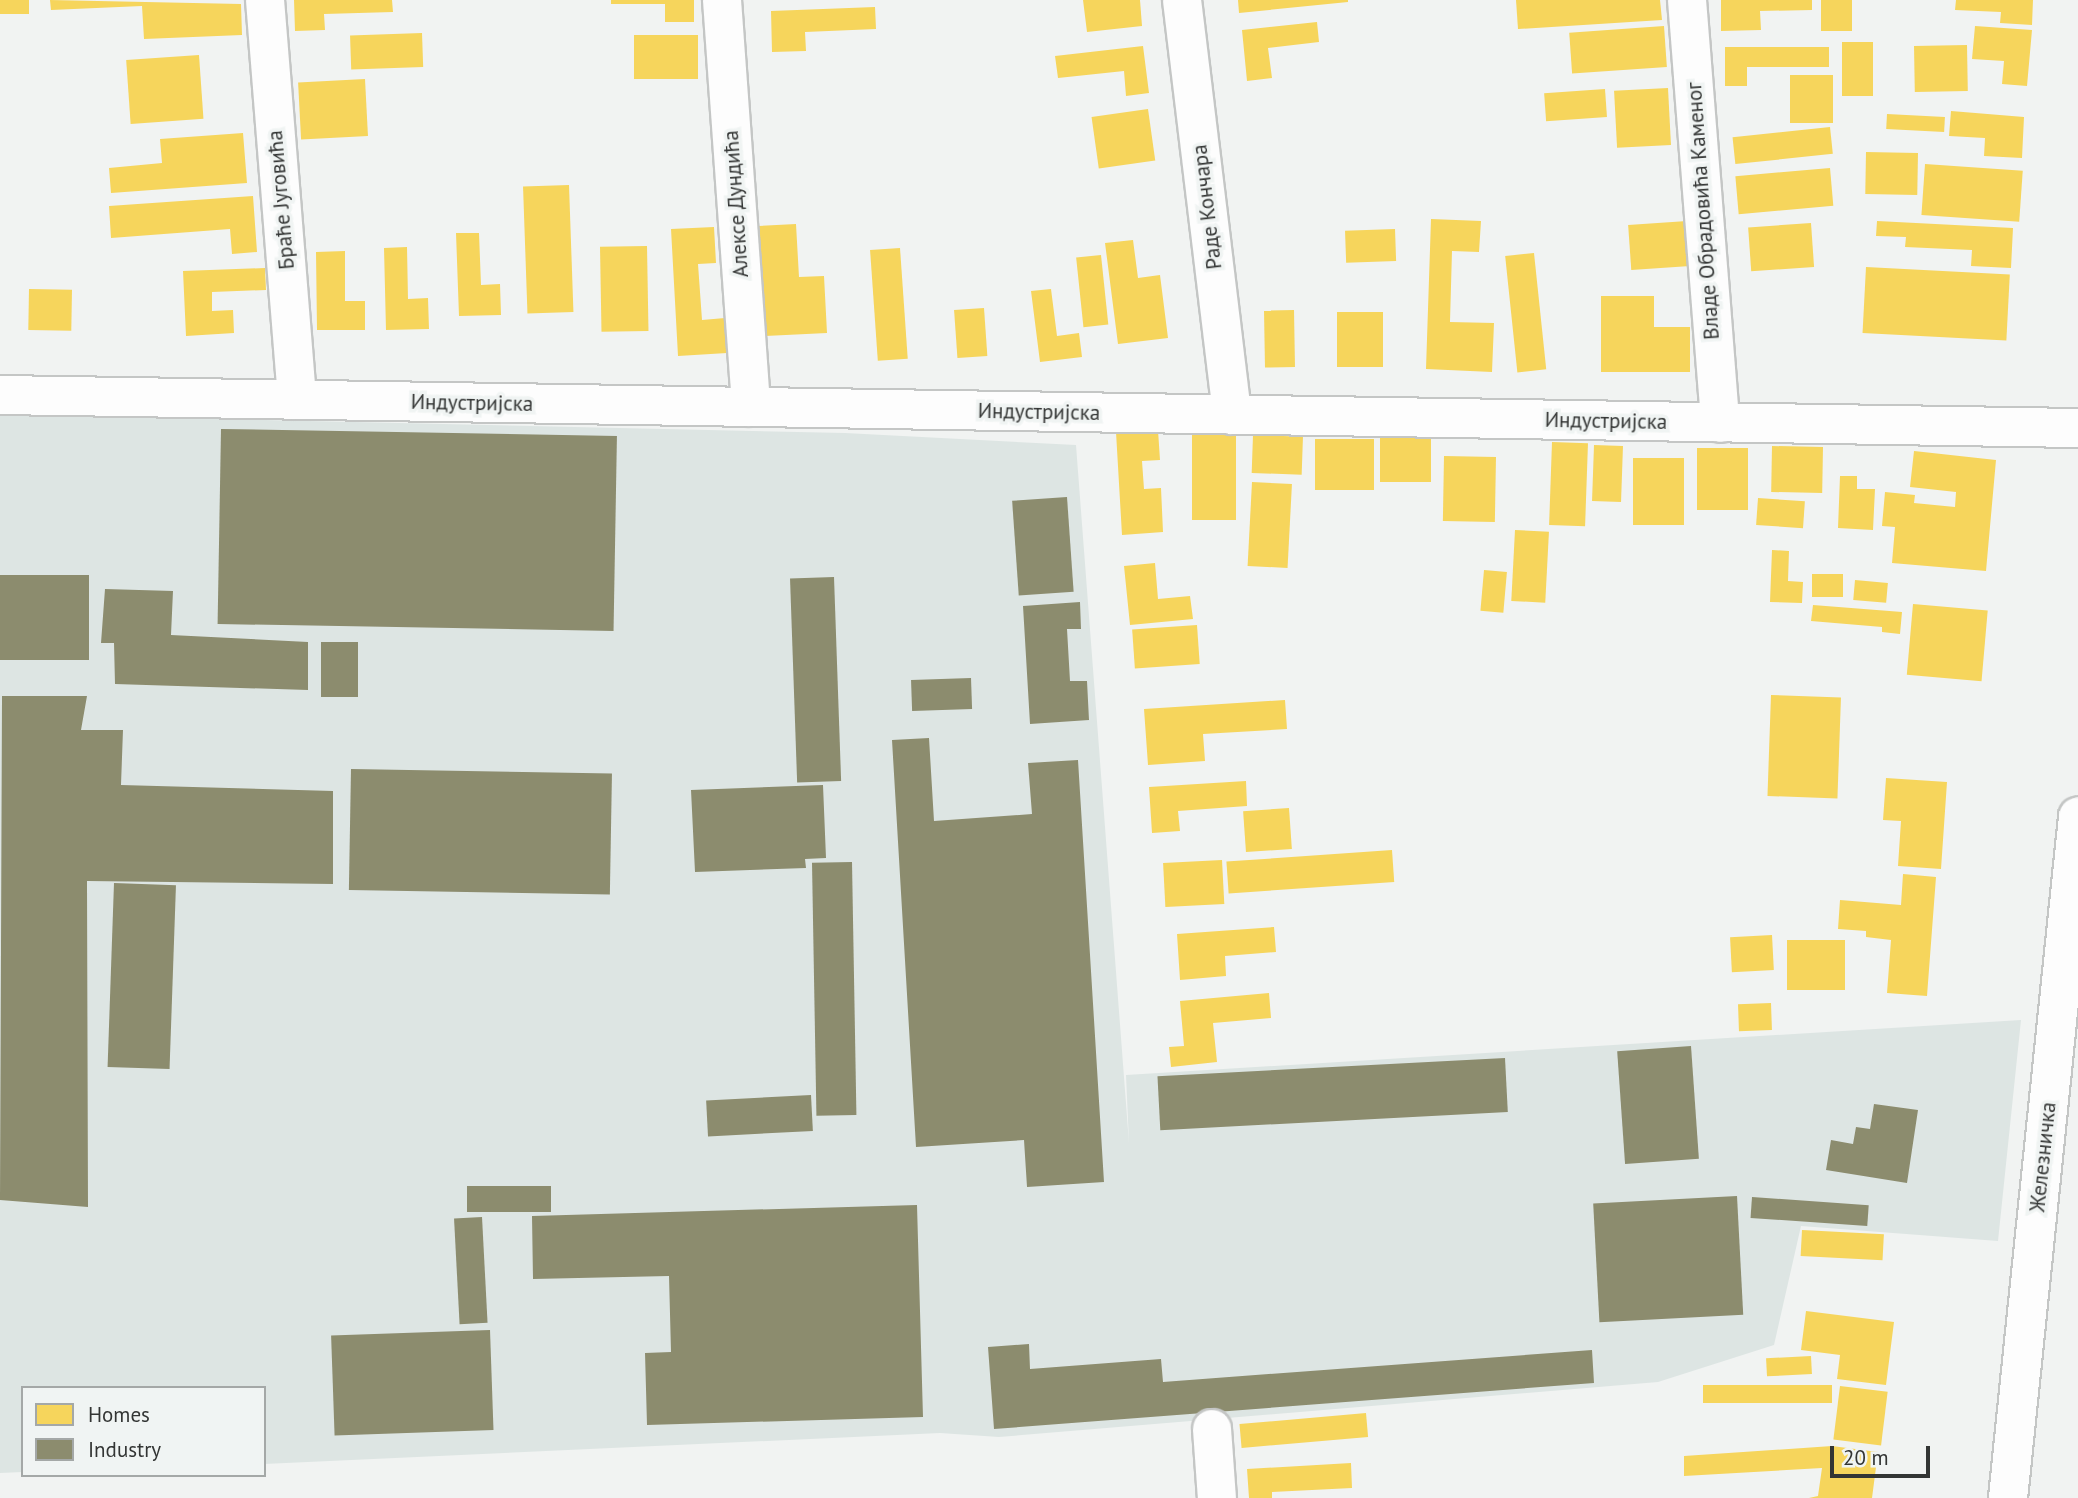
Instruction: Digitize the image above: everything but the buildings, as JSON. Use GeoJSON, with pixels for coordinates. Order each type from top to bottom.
{"type":"FeatureCollection","features":[{"type":"Feature","properties":{"kind":"street","name":"Браће Југовића"},"geometry":{"type":"LineString","coordinates":[[265,0],[297,400]]}},
{"type":"Feature","properties":{"kind":"street","name":"Алексе Дундића"},"geometry":{"type":"LineString","coordinates":[[722,0],[751,407]]}},
{"type":"Feature","properties":{"kind":"street","name":"Раде Кончара"},"geometry":{"type":"LineString","coordinates":[[1182,0],[1233,415]]}},
{"type":"Feature","properties":{"kind":"street","name":"Владе Обрадовића Каменог"},"geometry":{"type":"LineString","coordinates":[[1687,0],[1720,423]]}},
{"type":"Feature","properties":{"kind":"street","name":"Индустријска"},"geometry":{"type":"LineString","coordinates":[[0,395],[2078,428]]}},
{"type":"Feature","properties":{"kind":"street","name":"Железничка"},"geometry":{"type":"LineString","coordinates":[[2008,1498],[2078,817]]}},
{"type":"Feature","properties":{"kind":"street"},"geometry":{"type":"LineString","coordinates":[[1212,1429],[1217,1498]]}},
{"type":"Feature","properties":{"kind":"shaded area"},"geometry":{"type":"Polygon","coordinates":[[[0,414],[845,433],[1076,445],[1129,1143],[1126,1075],[2021,1020],[1998,1241],[1801,1226],[1774,1345],[1658,1382],[999,1437],[940,1433],[266,1464],[266,1386],[21,1386],[21,1472],[0,1473],[0,414]]]}}]}
